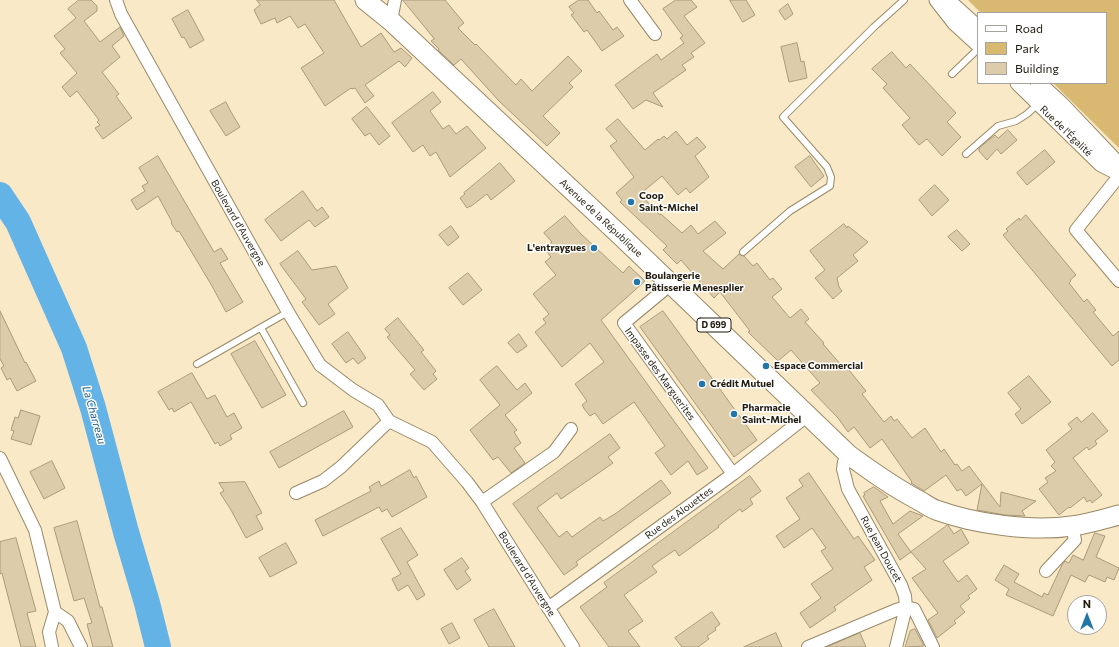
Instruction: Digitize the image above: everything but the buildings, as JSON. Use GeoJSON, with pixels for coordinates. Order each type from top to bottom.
{"type":"FeatureCollection","features":[{"type":"Feature","properties":{"kind":"main road","name":"Avenue de la République"},"geometry":{"type":"LineString","coordinates":[[365,0],[391,21],[849,455],[904,493],[936,510],[968,519],[1002,525],[1043,528],[1072,526],[1119,515]]}},
{"type":"Feature","properties":{"kind":"street","name":"Boulevard d'Auvergne"},"geometry":{"type":"LineString","coordinates":[[116,0],[121,14],[288,312],[320,365],[353,390],[378,405],[389,421],[432,442],[468,482],[573,647]]}},
{"type":"Feature","properties":{"kind":"street"},"geometry":{"type":"LineString","coordinates":[[391,21],[395,0]]}},
{"type":"Feature","properties":{"kind":"street"},"geometry":{"type":"LineString","coordinates":[[630,0],[655,34]]}},
{"type":"Feature","properties":{"kind":"street"},"geometry":{"type":"LineString","coordinates":[[937,0],[955,23],[977,43]]}},
{"type":"Feature","properties":{"kind":"street"},"geometry":{"type":"LineString","coordinates":[[947,0],[977,27]]}},
{"type":"Feature","properties":{"kind":"street","name":"Rue de l'Égalité"},"geometry":{"type":"LineString","coordinates":[[1020,84],[1044,98],[1116,162],[1119,169]]}},
{"type":"Feature","properties":{"kind":"street","name":"Rue de l'Égalité"},"geometry":{"type":"LineString","coordinates":[[1038,84],[1044,98],[1101,164],[1119,173]]}},
{"type":"Feature","properties":{"kind":"street"},"geometry":{"type":"LineString","coordinates":[[1119,176],[1076,230],[1119,281]]}},
{"type":"Feature","properties":{"kind":"street","name":"Impasse des Marguerites"},"geometry":{"type":"LineString","coordinates":[[670,284],[624,323],[733,474]]}},
{"type":"Feature","properties":{"kind":"street","name":"Rue des Alouettes"},"geometry":{"type":"LineString","coordinates":[[548,608],[733,474],[808,415]]}},
{"type":"Feature","properties":{"kind":"street"},"geometry":{"type":"LineString","coordinates":[[296,493],[329,476],[389,421]]}},
{"type":"Feature","properties":{"kind":"street"},"geometry":{"type":"LineString","coordinates":[[482,502],[554,452],[570,429]]}},
{"type":"Feature","properties":{"kind":"street","name":"Rue Jean Doucet"},"geometry":{"type":"LineString","coordinates":[[849,455],[844,462],[843,469],[848,489],[901,585],[905,596],[906,607],[896,647]]}},
{"type":"Feature","properties":{"kind":"street"},"geometry":{"type":"LineString","coordinates":[[0,458],[35,530],[55,612],[49,632],[52,647]]}},
{"type":"Feature","properties":{"kind":"street"},"geometry":{"type":"LineString","coordinates":[[1046,571],[1075,540],[1072,526]]}},
{"type":"Feature","properties":{"kind":"street"},"geometry":{"type":"LineString","coordinates":[[808,647],[906,607],[914,609],[933,647]]}},
{"type":"Feature","properties":{"kind":"street"},"geometry":{"type":"LineString","coordinates":[[55,612],[68,620],[81,647]]}},
{"type":"Feature","properties":{"kind":"lane"},"geometry":{"type":"LineString","coordinates":[[743,252],[790,211],[830,186],[831,177],[827,167],[783,117],[874,27],[904,0]]}},
{"type":"Feature","properties":{"kind":"lane"},"geometry":{"type":"LineString","coordinates":[[952,74],[977,50]]}},
{"type":"Feature","properties":{"kind":"lane"},"geometry":{"type":"LineString","coordinates":[[966,154],[998,126],[1016,121],[1044,98]]}},
{"type":"Feature","properties":{"kind":"lane"},"geometry":{"type":"LineString","coordinates":[[197,364],[288,312]]}},
{"type":"Feature","properties":{"kind":"lane"},"geometry":{"type":"LineString","coordinates":[[261,328],[304,403]]}},
{"type":"Feature","properties":{"kind":"green space"},"geometry":{"type":"Polygon","coordinates":[[[968,0],[1119,0],[1119,148],[1054,84],[1107,84],[1107,12],[980,12],[968,0]]]}},
{"type":"Feature","properties":{"kind":"waterway","name":"La Charreau"},"geometry":{"type":"LineString","coordinates":[[0,195],[18,222],[74,348],[93,408],[158,647]]}},
{"type":"Feature","properties":{"kind":"place","name":"Coop Saint-Michel"},"geometry":{"type":"Point","coordinates":[631,202]}},
{"type":"Feature","properties":{"kind":"place","name":"L'entraygues"},"geometry":{"type":"Point","coordinates":[594,248]}},
{"type":"Feature","properties":{"kind":"place","name":"Boulangerie Pâtisserie Menesplier"},"geometry":{"type":"Point","coordinates":[637,282]}},
{"type":"Feature","properties":{"kind":"place","name":"Espace Commercial"},"geometry":{"type":"Point","coordinates":[766,366]}},
{"type":"Feature","properties":{"kind":"place","name":"Crédit Mutuel"},"geometry":{"type":"Point","coordinates":[702,384]}},
{"type":"Feature","properties":{"kind":"place","name":"Pharmacie Saint-Michel"},"geometry":{"type":"Point","coordinates":[734,414]}}]}
